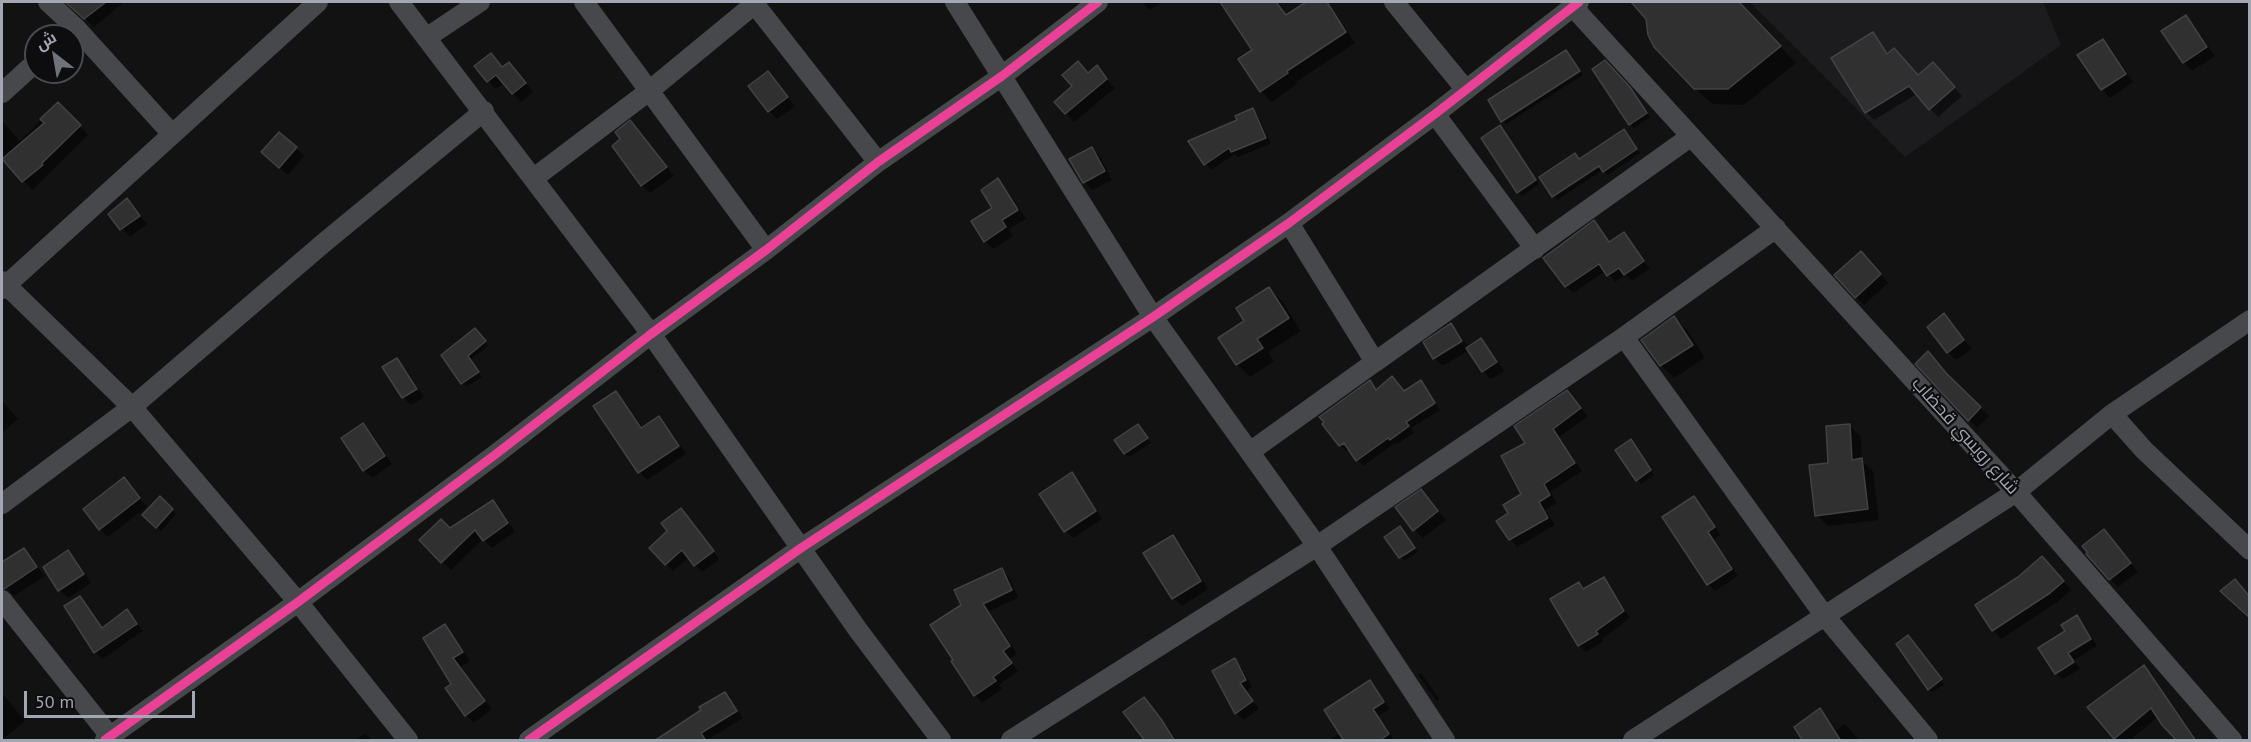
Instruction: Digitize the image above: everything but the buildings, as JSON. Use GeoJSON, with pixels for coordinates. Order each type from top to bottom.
{"type":"FeatureCollection","features":[{"type":"Feature","properties":{"kind":"street"},"geometry":{"type":"LineString","coordinates":[[48,2],[65,24]]}},
{"type":"Feature","properties":{"kind":"street"},"geometry":{"type":"LineString","coordinates":[[318,2],[3,285],[132,407],[298,602],[408,741]]}},
{"type":"Feature","properties":{"kind":"street"},"geometry":{"type":"LineString","coordinates":[[399,2],[484,111],[577,239],[651,334],[858,630],[941,741]]}},
{"type":"Feature","properties":{"kind":"street"},"geometry":{"type":"LineString","coordinates":[[426,38],[480,2]]}},
{"type":"Feature","properties":{"kind":"street"},"geometry":{"type":"LineString","coordinates":[[584,2],[766,250]]}},
{"type":"Feature","properties":{"kind":"street"},"geometry":{"type":"LineString","coordinates":[[534,178],[649,91],[755,2],[878,162]]}},
{"type":"Feature","properties":{"kind":"street"},"geometry":{"type":"LineString","coordinates":[[955,2],[1153,317],[1317,546],[1445,741]]}},
{"type":"Feature","properties":{"kind":"street"},"geometry":{"type":"LineString","coordinates":[[2,600],[109,739],[496,454],[651,334],[766,250],[878,162],[1002,76],[1098,2]]}},
{"type":"Feature","properties":{"kind":"street"},"geometry":{"type":"LineString","coordinates":[[1394,2],[1466,90]]}},
{"type":"Feature","properties":{"kind":"street"},"geometry":{"type":"LineString","coordinates":[[529,741],[801,548],[1153,317],[1289,223],[1435,114],[1576,4]]}},
{"type":"Feature","properties":{"kind":"street","name":"شارع رويسي قحضاب"},"geometry":{"type":"LineString","coordinates":[[1576,4],[1690,137],[2016,492],[2232,741]]}},
{"type":"Feature","properties":{"kind":"street"},"geometry":{"type":"LineString","coordinates":[[84,45],[172,134]]}},
{"type":"Feature","properties":{"kind":"street"},"geometry":{"type":"LineString","coordinates":[[2,93],[24,73]]}},
{"type":"Feature","properties":{"kind":"street"},"geometry":{"type":"LineString","coordinates":[[2,504],[132,407],[326,241],[484,111]]}},
{"type":"Feature","properties":{"kind":"street"},"geometry":{"type":"LineString","coordinates":[[1435,114],[1535,249]]}},
{"type":"Feature","properties":{"kind":"street"},"geometry":{"type":"LineString","coordinates":[[1251,451],[1690,137]]}},
{"type":"Feature","properties":{"kind":"street"},"geometry":{"type":"LineString","coordinates":[[1289,223],[1375,362]]}},
{"type":"Feature","properties":{"kind":"street"},"geometry":{"type":"LineString","coordinates":[[1011,741],[1317,546],[1624,337],[1776,228]]}},
{"type":"Feature","properties":{"kind":"street"},"geometry":{"type":"LineString","coordinates":[[1633,741],[2016,492],[2112,414],[2250,320]]}},
{"type":"Feature","properties":{"kind":"street"},"geometry":{"type":"LineString","coordinates":[[1624,337],[1824,615],[1929,741]]}},
{"type":"Feature","properties":{"kind":"street"},"geometry":{"type":"LineString","coordinates":[[2112,414],[2144,450],[2250,550]]}},
{"type":"Feature","properties":{"kind":"shaded area"},"geometry":{"type":"Polygon","coordinates":[[[1750,2],[2043,2],[2061,45],[1905,157],[1750,2]]]}},
{"type":"Feature","properties":{"kind":"cycle path"},"geometry":{"type":"LineString","coordinates":[[105,740],[298,602],[496,454],[651,334],[766,250],[878,162],[1002,76],[1098,2]]}},
{"type":"Feature","properties":{"kind":"cycle path"},"geometry":{"type":"LineString","coordinates":[[529,740],[801,548],[1153,317],[1289,223],[1579,2]]}}]}
